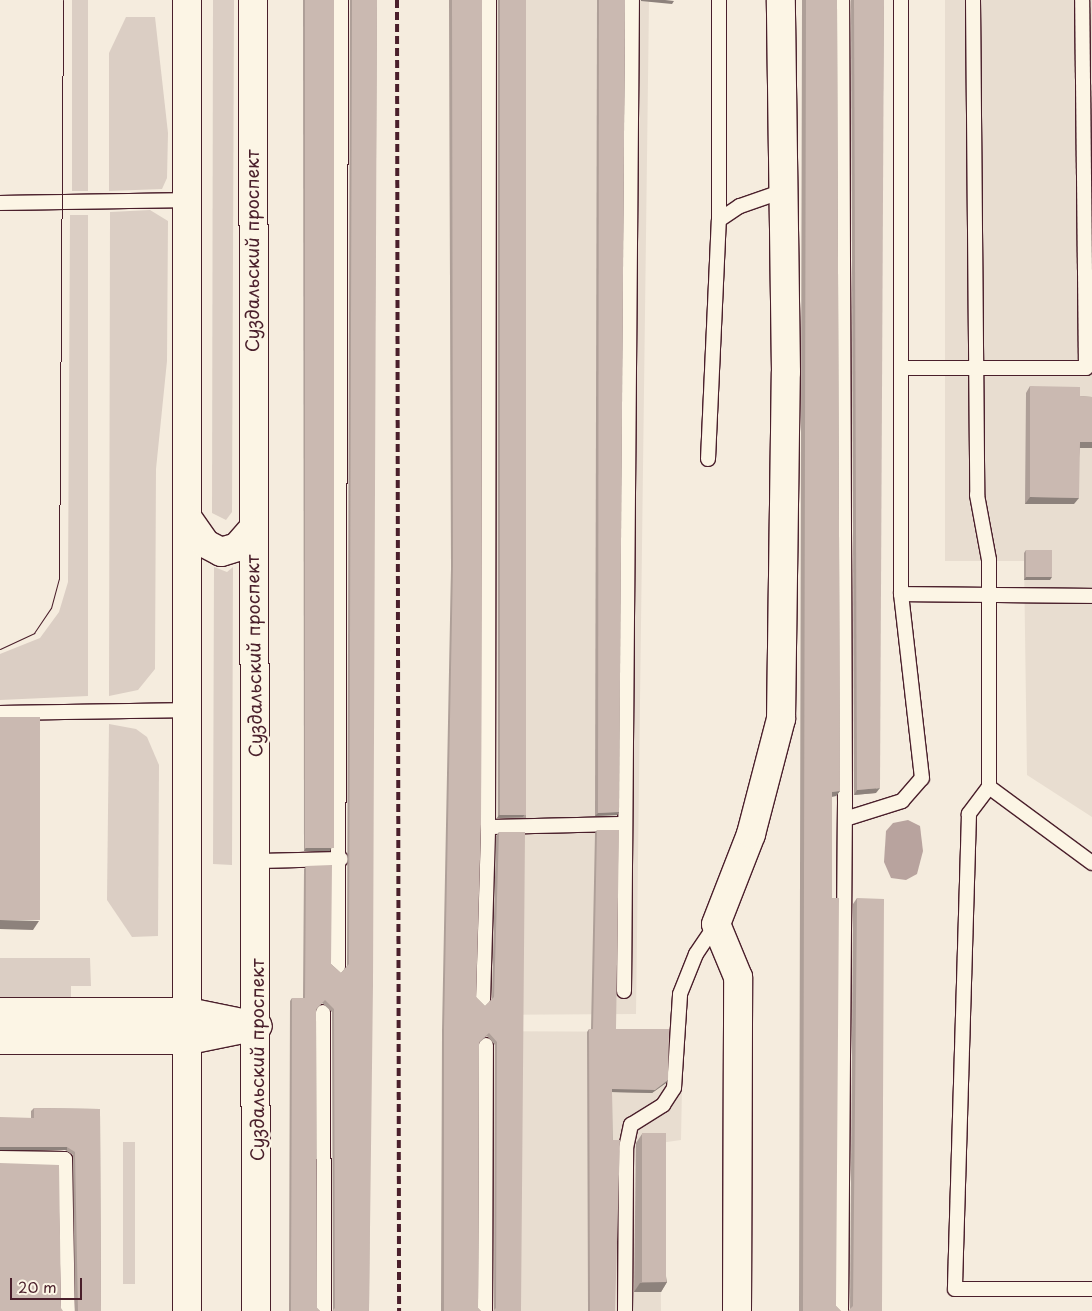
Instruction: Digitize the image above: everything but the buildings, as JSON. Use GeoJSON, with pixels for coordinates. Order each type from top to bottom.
{"type":"FeatureCollection","features":[{"type":"Feature","properties":{"kind":"main road"},"geometry":{"type":"LineString","coordinates":[[187,0],[189,520],[187,1311]]}},
{"type":"Feature","properties":{"kind":"main road","name":"Суздальский проспект"},"geometry":{"type":"LineString","coordinates":[[253,0],[252,530],[258,1026],[256,1311]]}},
{"type":"Feature","properties":{"kind":"main road"},"geometry":{"type":"LineString","coordinates":[[737,1311],[738,978],[716,924],[751,834],[781,718],[783,191],[781,0]]}},
{"type":"Feature","properties":{"kind":"main road"},"geometry":{"type":"LineString","coordinates":[[189,520],[206,544],[221,552],[237,547],[252,530]]}},
{"type":"Feature","properties":{"kind":"main road"},"geometry":{"type":"LineString","coordinates":[[0,1012],[188,1012],[258,1026]]}},
{"type":"Feature","properties":{"kind":"main road"},"geometry":{"type":"LineString","coordinates":[[0,1040],[188,1040],[258,1026]]}},
{"type":"Feature","properties":{"kind":"lane"},"geometry":{"type":"LineString","coordinates":[[338,967],[341,859],[341,0]]}},
{"type":"Feature","properties":{"kind":"lane"},"geometry":{"type":"LineString","coordinates":[[484,1000],[488,827],[489,0]]}},
{"type":"Feature","properties":{"kind":"lane"},"geometry":{"type":"LineString","coordinates":[[624,990],[632,0]]}},
{"type":"Feature","properties":{"kind":"lane"},"geometry":{"type":"LineString","coordinates":[[708,459],[719,220],[719,0]]}},
{"type":"Feature","properties":{"kind":"lane"},"geometry":{"type":"LineString","coordinates":[[841,1311],[845,819],[842,0]]}},
{"type":"Feature","properties":{"kind":"lane"},"geometry":{"type":"LineString","coordinates":[[845,819],[902,801],[922,778],[900,594],[902,368],[901,0]]}},
{"type":"Feature","properties":{"kind":"lane"},"geometry":{"type":"LineString","coordinates":[[973,0],[974,369],[977,496],[989,560],[989,787],[969,814],[955,1288],[1092,1290]]}},
{"type":"Feature","properties":{"kind":"lane"},"geometry":{"type":"LineString","coordinates":[[902,368],[1086,368],[1082,0]]}},
{"type":"Feature","properties":{"kind":"lane"},"geometry":{"type":"LineString","coordinates":[[719,220],[740,206],[783,191]]}},
{"type":"Feature","properties":{"kind":"lane"},"geometry":{"type":"LineString","coordinates":[[0,203],[187,200]]}},
{"type":"Feature","properties":{"kind":"lane"},"geometry":{"type":"LineString","coordinates":[[900,594],[1092,596]]}},
{"type":"Feature","properties":{"kind":"lane"},"geometry":{"type":"LineString","coordinates":[[0,713],[188,710]]}},
{"type":"Feature","properties":{"kind":"lane"},"geometry":{"type":"LineString","coordinates":[[989,787],[1092,863]]}},
{"type":"Feature","properties":{"kind":"lane"},"geometry":{"type":"LineString","coordinates":[[488,827],[624,824]]}},
{"type":"Feature","properties":{"kind":"lane"},"geometry":{"type":"LineString","coordinates":[[257,861],[341,859]]}},
{"type":"Feature","properties":{"kind":"lane"},"geometry":{"type":"LineString","coordinates":[[625,1311],[626,1148],[631,1125],[663,1105],[674,1088],[680,994],[696,954],[716,924]]}},
{"type":"Feature","properties":{"kind":"lane"},"geometry":{"type":"LineString","coordinates":[[323,1012],[324,1311]]}},
{"type":"Feature","properties":{"kind":"lane"},"geometry":{"type":"LineString","coordinates":[[485,1311],[486,1045]]}},
{"type":"Feature","properties":{"kind":"lane"},"geometry":{"type":"LineString","coordinates":[[0,1158],[65,1158],[68,1311]]}},
{"type":"Feature","properties":{"kind":"shaded area"},"geometry":{"type":"Polygon","coordinates":[[[72,0],[88,0],[88,191],[72,191],[72,0]]]}},
{"type":"Feature","properties":{"kind":"shaded area"},"geometry":{"type":"Polygon","coordinates":[[[213,0],[234,0],[232,512],[226,520],[212,513],[213,0]]]}},
{"type":"Feature","properties":{"kind":"shaded area"},"geometry":{"type":"Polygon","coordinates":[[[449,0],[672,0],[649,2],[636,1014],[445,1015],[451,568],[449,0]]]}},
{"type":"Feature","properties":{"kind":"shaded area"},"geometry":{"type":"Polygon","coordinates":[[[945,0],[1092,0],[1092,817],[1027,775],[1024,561],[945,561],[945,0]]]}},
{"type":"Feature","properties":{"kind":"shaded area"},"geometry":{"type":"Polygon","coordinates":[[[126,17],[155,17],[168,133],[167,178],[162,189],[109,191],[109,53],[126,17]]]}},
{"type":"Feature","properties":{"kind":"shaded area"},"geometry":{"type":"Polygon","coordinates":[[[150,210],[168,221],[167,361],[156,469],[155,669],[138,690],[109,696],[110,212],[150,210]]]}},
{"type":"Feature","properties":{"kind":"shaded area"},"geometry":{"type":"Polygon","coordinates":[[[70,215],[88,215],[88,696],[0,700],[0,654],[40,638],[59,612],[68,582],[70,215]]]}},
{"type":"Feature","properties":{"kind":"shaded area"},"geometry":{"type":"Polygon","coordinates":[[[214,567],[227,572],[233,567],[232,865],[213,864],[214,567]]]}},
{"type":"Feature","properties":{"kind":"shaded area"},"geometry":{"type":"Polygon","coordinates":[[[109,724],[136,729],[147,737],[159,765],[158,936],[132,937],[107,900],[109,724]]]}},
{"type":"Feature","properties":{"kind":"shaded area"},"geometry":{"type":"Polygon","coordinates":[[[908,820],[920,826],[923,851],[917,874],[906,880],[891,878],[884,862],[886,831],[893,823],[908,820]]]}},
{"type":"Feature","properties":{"kind":"shaded area"},"geometry":{"type":"Polygon","coordinates":[[[0,958],[90,958],[91,986],[71,986],[71,1003],[0,1002],[0,958]]]}},
{"type":"Feature","properties":{"kind":"shaded area"},"geometry":{"type":"Polygon","coordinates":[[[442,1031],[683,1032],[681,1140],[660,1143],[661,1311],[442,1311],[442,1031]]]}},
{"type":"Feature","properties":{"kind":"shaded area"},"geometry":{"type":"Polygon","coordinates":[[[123,1142],[135,1142],[135,1284],[123,1284],[123,1142]]]}},
{"type":"Feature","properties":{"kind":"tram line"},"geometry":{"type":"LineString","coordinates":[[0,649],[34,633],[51,608],[59,579],[63,0]]}},
{"type":"Feature","properties":{"kind":"railway"},"geometry":{"type":"LineString","coordinates":[[397,0],[399,1311]]}}]}
